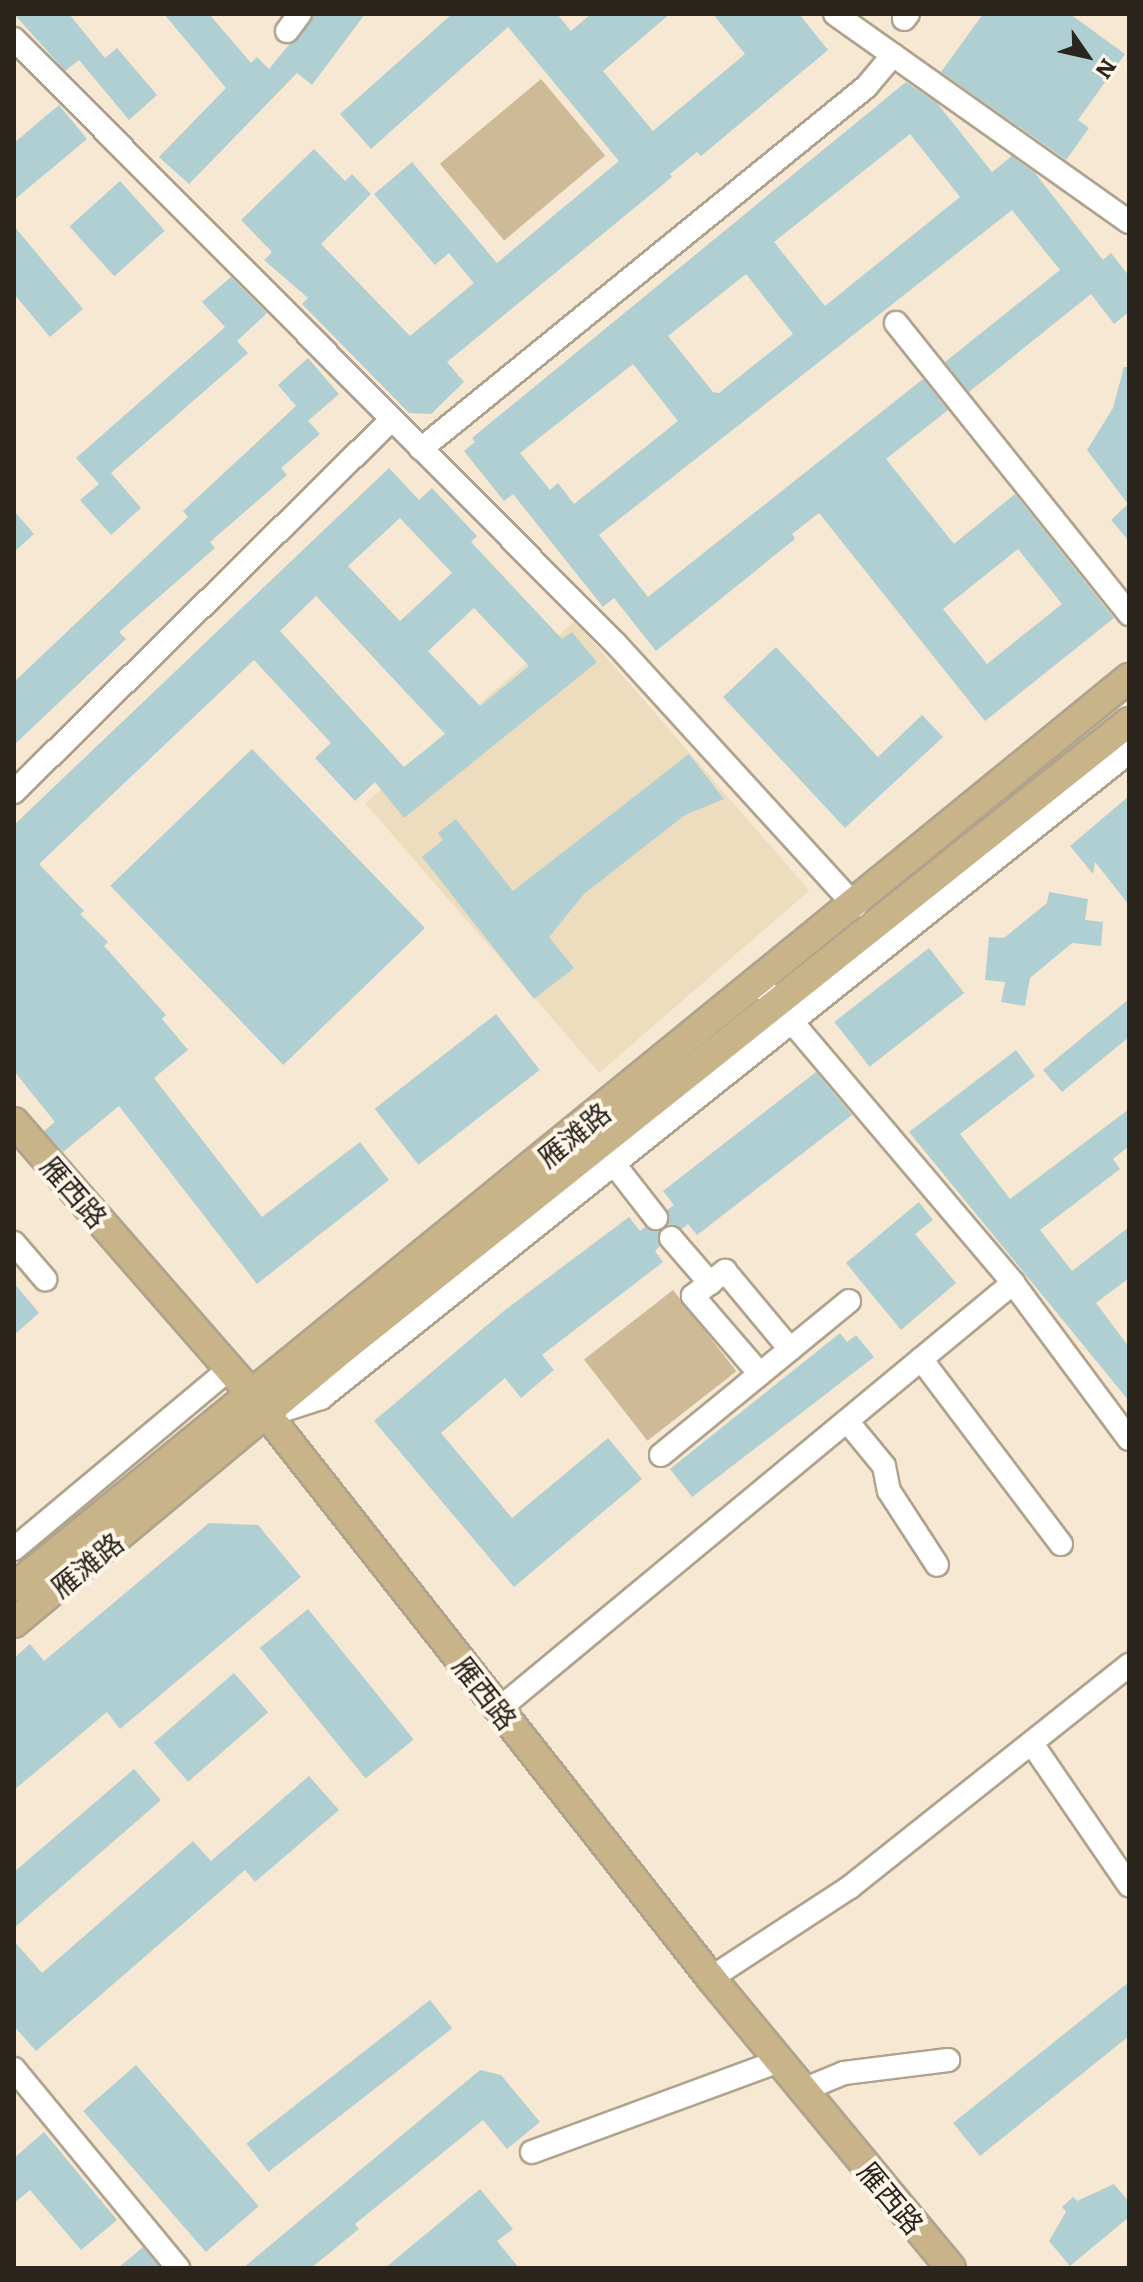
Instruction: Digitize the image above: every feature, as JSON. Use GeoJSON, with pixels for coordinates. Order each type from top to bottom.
{"type":"FeatureCollection","features":[{"type":"Feature","properties":{"kind":"main road","name":"雁滩路"},"geometry":{"type":"LineString","coordinates":[[774,1003],[855,906],[1129,678]]}},
{"type":"Feature","properties":{"kind":"main road","name":"雁滩路"},"geometry":{"type":"LineString","coordinates":[[14,1623],[774,1003],[1129,722]]}},
{"type":"Feature","properties":{"kind":"main road","name":"雁西路"},"geometry":{"type":"LineString","coordinates":[[14,1122],[268,1415],[711,1978],[951,2268]]}},
{"type":"Feature","properties":{"kind":"main road","name":"雁滩路"},"geometry":{"type":"LineString","coordinates":[[14,1587],[250,1393],[599,1145]]}},
{"type":"Feature","properties":{"kind":"street"},"geometry":{"type":"LineString","coordinates":[[835,14],[1129,222]]}},
{"type":"Feature","properties":{"kind":"street"},"geometry":{"type":"LineString","coordinates":[[14,39],[616,644],[855,906]]}},
{"type":"Feature","properties":{"kind":"street"},"geometry":{"type":"LineString","coordinates":[[421,449],[866,87],[893,55]]}},
{"type":"Feature","properties":{"kind":"street"},"geometry":{"type":"LineString","coordinates":[[896,323],[1129,614]]}},
{"type":"Feature","properties":{"kind":"street"},"geometry":{"type":"LineString","coordinates":[[14,792],[392,419]]}},
{"type":"Feature","properties":{"kind":"street"},"geometry":{"type":"LineString","coordinates":[[656,1218],[599,1145],[774,1003],[1129,752]]}},
{"type":"Feature","properties":{"kind":"street"},"geometry":{"type":"LineString","coordinates":[[774,1003],[1013,1283],[1129,1439]]}},
{"type":"Feature","properties":{"kind":"street"},"geometry":{"type":"LineString","coordinates":[[671,1238],[710,1283]]}},
{"type":"Feature","properties":{"kind":"street"},"geometry":{"type":"LineString","coordinates":[[14,1243],[45,1279]]}},
{"type":"Feature","properties":{"kind":"street"},"geometry":{"type":"LineString","coordinates":[[760,1374],[693,1296],[725,1271],[790,1349]]}},
{"type":"Feature","properties":{"kind":"street"},"geometry":{"type":"LineString","coordinates":[[499,1709],[1013,1283]]}},
{"type":"Feature","properties":{"kind":"street"},"geometry":{"type":"LineString","coordinates":[[661,1455],[849,1301]]}},
{"type":"Feature","properties":{"kind":"street"},"geometry":{"type":"LineString","coordinates":[[921,1359],[1061,1544]]}},
{"type":"Feature","properties":{"kind":"street","name":"雁滩路"},"geometry":{"type":"LineString","coordinates":[[14,1549],[46,1508],[229,1369]]}},
{"type":"Feature","properties":{"kind":"street"},"geometry":{"type":"LineString","coordinates":[[847,1421],[884,1466],[889,1491],[937,1565]]}},
{"type":"Feature","properties":{"kind":"street"},"geometry":{"type":"LineString","coordinates":[[711,1978],[850,1887],[1033,1745],[1129,1665]]}},
{"type":"Feature","properties":{"kind":"street"},"geometry":{"type":"LineString","coordinates":[[1033,1745],[1129,1885]]}},
{"type":"Feature","properties":{"kind":"street"},"geometry":{"type":"LineString","coordinates":[[803,2090],[844,2073],[948,2060]]}},
{"type":"Feature","properties":{"kind":"street"},"geometry":{"type":"LineString","coordinates":[[532,2152],[779,2061]]}},
{"type":"Feature","properties":{"kind":"street"},"geometry":{"type":"LineString","coordinates":[[14,2069],[178,2268]]}},
{"type":"Feature","properties":{"kind":"shaded area"},"geometry":{"type":"Polygon","coordinates":[[[541,79],[605,156],[504,240],[440,164],[541,79]]]}},
{"type":"Feature","properties":{"kind":"shaded area"},"geometry":{"type":"Polygon","coordinates":[[[575,621],[809,890],[599,1073],[365,803],[575,621]]]}},
{"type":"Feature","properties":{"kind":"shaded area"},"geometry":{"type":"Polygon","coordinates":[[[673,1290],[736,1371],[647,1441],[584,1360],[673,1290]]]}},
{"type":"Feature","properties":{"kind":"building"},"geometry":{"type":"Polygon","coordinates":[[[14,14],[69,14],[105,58],[117,48],[157,95],[129,120],[79,60],[65,71],[14,14]]]}},
{"type":"Feature","properties":{"kind":"building"},"geometry":{"type":"Polygon","coordinates":[[[164,14],[209,14],[251,63],[257,57],[269,69],[314,14],[365,14],[312,85],[297,73],[189,184],[159,157],[226,88],[164,14]]]}},
{"type":"Feature","properties":{"kind":"building"},"geometry":{"type":"Polygon","coordinates":[[[452,14],[557,14],[571,31],[591,14],[670,14],[603,71],[653,131],[745,54],[713,14],[799,14],[828,50],[701,156],[697,152],[670,174],[672,177],[447,362],[464,382],[431,414],[409,413],[302,304],[308,298],[264,260],[272,252],[241,220],[314,149],[345,181],[352,174],[371,194],[321,244],[410,336],[474,283],[449,253],[435,265],[374,194],[412,162],[497,263],[619,161],[508,27],[371,149],[340,114],[452,14]]]}},
{"type":"Feature","properties":{"kind":"building"},"geometry":{"type":"Polygon","coordinates":[[[983,14],[1070,14],[1125,54],[1078,120],[1089,128],[1066,160],[941,72],[983,14]]]}},
{"type":"Feature","properties":{"kind":"building"},"geometry":{"type":"Polygon","coordinates":[[[906,82],[937,103],[992,172],[1012,156],[1035,173],[1103,260],[1111,253],[1129,276],[1129,312],[1114,324],[1091,294],[969,392],[945,362],[1060,270],[1012,210],[599,535],[648,597],[923,379],[948,410],[886,459],[954,544],[1015,494],[1114,618],[985,721],[819,513],[792,534],[795,539],[656,651],[614,598],[603,607],[513,494],[504,501],[464,451],[475,442],[472,438],[906,82]],[[910,134],[774,242],[825,306],[960,197],[910,134]],[[746,274],[668,336],[713,392],[719,393],[793,334],[746,274]],[[633,364],[520,453],[550,490],[558,483],[574,504],[678,421],[633,364]],[[1018,549],[943,609],[987,664],[1062,604],[1018,549]]]}},
{"type":"Feature","properties":{"kind":"building"},"geometry":{"type":"Polygon","coordinates":[[[59,105],[87,139],[14,200],[14,143],[59,105]]]}},
{"type":"Feature","properties":{"kind":"building"},"geometry":{"type":"Polygon","coordinates":[[[120,181],[165,231],[114,276],[69,227],[120,181]]]}},
{"type":"Feature","properties":{"kind":"building"},"geometry":{"type":"Polygon","coordinates":[[[14,226],[83,309],[50,337],[14,294],[14,226]]]}},
{"type":"Feature","properties":{"kind":"building"},"geometry":{"type":"Polygon","coordinates":[[[231,277],[267,313],[237,341],[248,353],[111,473],[141,508],[111,535],[80,500],[99,484],[76,458],[225,327],[202,302],[231,277]]]}},
{"type":"Feature","properties":{"kind":"building"},"geometry":{"type":"Polygon","coordinates":[[[308,358],[339,394],[308,421],[320,434],[281,468],[287,475],[210,542],[215,548],[119,632],[126,639],[14,745],[14,682],[188,517],[183,511],[296,406],[278,385],[308,358]]]}},
{"type":"Feature","properties":{"kind":"building"},"geometry":{"type":"Polygon","coordinates":[[[1124,367],[1129,367],[1129,541],[1111,520],[1128,504],[1087,450],[1113,408],[1124,367]]]}},
{"type":"Feature","properties":{"kind":"building"},"geometry":{"type":"Polygon","coordinates":[[[389,468],[419,500],[432,488],[477,536],[471,542],[562,639],[572,632],[597,662],[404,818],[375,782],[355,801],[315,758],[331,743],[254,660],[39,864],[84,911],[80,914],[108,942],[104,946],[166,1015],[162,1019],[188,1050],[154,1078],[262,1217],[360,1142],[389,1180],[257,1284],[119,1106],[63,1152],[44,1131],[55,1122],[14,1071],[14,825],[389,468]],[[400,518],[348,566],[400,621],[452,573],[400,518]],[[316,596],[280,631],[404,767],[445,734],[316,596]],[[474,608],[428,651],[480,706],[529,666],[474,608]]]}},
{"type":"Feature","properties":{"kind":"building"},"geometry":{"type":"Polygon","coordinates":[[[14,511],[34,534],[14,552],[14,511]]]}},
{"type":"Feature","properties":{"kind":"building"},"geometry":{"type":"Polygon","coordinates":[[[776,647],[878,757],[922,715],[943,737],[845,828],[723,697],[776,647]]]}},
{"type":"Feature","properties":{"kind":"building"},"geometry":{"type":"Polygon","coordinates":[[[252,749],[425,928],[283,1065],[110,886],[252,749]]]}},
{"type":"Feature","properties":{"kind":"building"},"geometry":{"type":"Polygon","coordinates":[[[689,754],[724,799],[685,815],[584,894],[549,937],[574,968],[534,999],[422,857],[443,840],[438,833],[456,819],[513,891],[689,754]]]}},
{"type":"Feature","properties":{"kind":"building"},"geometry":{"type":"Polygon","coordinates":[[[1129,796],[1129,905],[1095,862],[1093,874],[1070,846],[1129,796]]]}},
{"type":"Feature","properties":{"kind":"building"},"geometry":{"type":"Polygon","coordinates":[[[1049,892],[1088,899],[1085,920],[1103,922],[1101,946],[1072,943],[1030,978],[1025,1006],[1001,1002],[1005,982],[985,980],[989,937],[1004,938],[1047,903],[1049,892]]]}},
{"type":"Feature","properties":{"kind":"building"},"geometry":{"type":"Polygon","coordinates":[[[929,948],[964,993],[870,1067],[834,1022],[929,948]]]}},
{"type":"Feature","properties":{"kind":"building"},"geometry":{"type":"Polygon","coordinates":[[[1129,999],[1129,1037],[1062,1092],[1043,1070],[1129,999]]]}},
{"type":"Feature","properties":{"kind":"building"},"geometry":{"type":"Polygon","coordinates":[[[496,1014],[540,1070],[418,1165],[375,1109],[496,1014]]]}},
{"type":"Feature","properties":{"kind":"building"},"geometry":{"type":"Polygon","coordinates":[[[1016,1050],[1035,1076],[960,1134],[1010,1199],[1129,1109],[1129,1146],[1113,1159],[1120,1169],[1040,1230],[1072,1271],[1129,1227],[1129,1278],[1096,1303],[1129,1347],[1129,1401],[909,1132],[1016,1050]]]}},
{"type":"Feature","properties":{"kind":"building"},"geometry":{"type":"Polygon","coordinates":[[[816,1072],[852,1115],[697,1235],[688,1224],[682,1229],[668,1224],[667,1210],[674,1205],[663,1191],[816,1072]]]}},
{"type":"Feature","properties":{"kind":"building"},"geometry":{"type":"Polygon","coordinates":[[[919,1202],[933,1220],[915,1234],[956,1283],[901,1330],[846,1263],[919,1202]]]}},
{"type":"Feature","properties":{"kind":"building"},"geometry":{"type":"Polygon","coordinates":[[[629,1217],[640,1231],[645,1227],[659,1232],[660,1246],[655,1251],[663,1262],[542,1355],[554,1370],[521,1398],[505,1378],[441,1433],[512,1518],[608,1438],[642,1479],[514,1587],[374,1421],[505,1310],[629,1217]]]}},
{"type":"Feature","properties":{"kind":"building"},"geometry":{"type":"Polygon","coordinates":[[[14,1283],[39,1313],[14,1335],[14,1283]]]}},
{"type":"Feature","properties":{"kind":"building"},"geometry":{"type":"Polygon","coordinates":[[[840,1333],[847,1342],[856,1335],[874,1357],[692,1497],[670,1469],[840,1333]]]}},
{"type":"Feature","properties":{"kind":"building"},"geometry":{"type":"Polygon","coordinates":[[[209,1523],[258,1525],[301,1577],[120,1729],[107,1712],[14,1790],[14,1658],[30,1644],[44,1661],[209,1523]]]}},
{"type":"Feature","properties":{"kind":"building"},"geometry":{"type":"Polygon","coordinates":[[[308,1609],[414,1740],[366,1779],[260,1648],[308,1609]]]}},
{"type":"Feature","properties":{"kind":"building"},"geometry":{"type":"Polygon","coordinates":[[[234,1673],[268,1712],[188,1782],[154,1743],[234,1673]]]}},
{"type":"Feature","properties":{"kind":"building"},"geometry":{"type":"Polygon","coordinates":[[[134,1769],[161,1800],[14,1928],[14,1872],[134,1769]]]}},
{"type":"Feature","properties":{"kind":"building"},"geometry":{"type":"Polygon","coordinates":[[[309,1776],[339,1810],[255,1882],[245,1870],[36,2051],[14,2026],[14,1941],[42,1973],[193,1841],[211,1861],[309,1776]]]}},
{"type":"Feature","properties":{"kind":"building"},"geometry":{"type":"Polygon","coordinates":[[[1129,1982],[1129,2036],[980,2156],[953,2123],[1129,1982]]]}},
{"type":"Feature","properties":{"kind":"building"},"geometry":{"type":"Polygon","coordinates":[[[430,2000],[452,2028],[269,2172],[246,2143],[430,2000]]]}},
{"type":"Feature","properties":{"kind":"building"},"geometry":{"type":"Polygon","coordinates":[[[136,2065],[259,2206],[206,2252],[83,2111],[136,2065]]]}},
{"type":"Feature","properties":{"kind":"building"},"geometry":{"type":"Polygon","coordinates":[[[480,2070],[501,2075],[540,2122],[507,2149],[483,2120],[355,2224],[359,2229],[311,2268],[243,2268],[480,2070]]]}},
{"type":"Feature","properties":{"kind":"building"},"geometry":{"type":"Polygon","coordinates":[[[44,2132],[117,2220],[81,2250],[30,2190],[14,2203],[14,2158],[44,2132]]]}},
{"type":"Feature","properties":{"kind":"building"},"geometry":{"type":"Polygon","coordinates":[[[1114,2184],[1129,2202],[1129,2217],[1070,2266],[1049,2241],[1066,2212],[1062,2207],[1073,2197],[1077,2201],[1114,2184]]]}},
{"type":"Feature","properties":{"kind":"building"},"geometry":{"type":"Polygon","coordinates":[[[480,2189],[513,2229],[497,2241],[519,2268],[385,2268],[480,2189]]]}},
{"type":"Feature","properties":{"kind":"building"},"geometry":{"type":"Polygon","coordinates":[[[143,2247],[160,2268],[118,2268],[143,2247]]]}}]}
